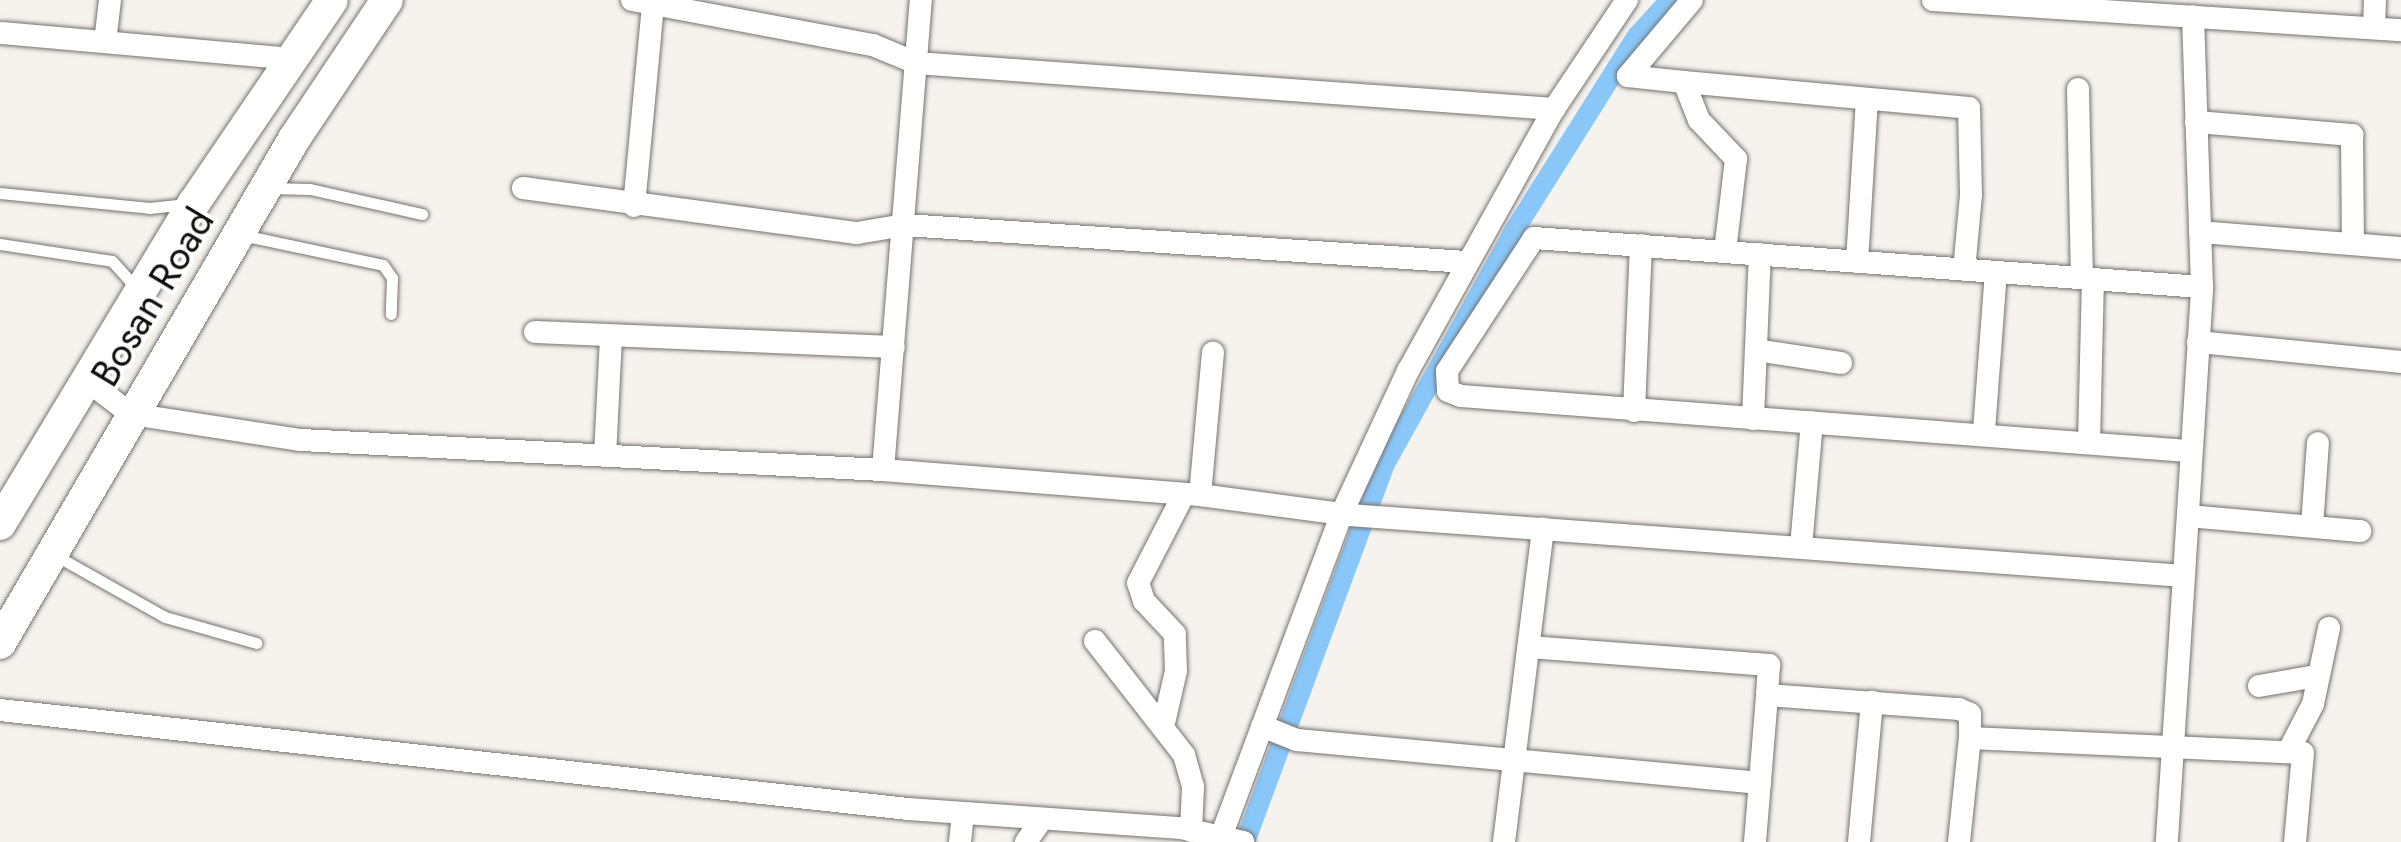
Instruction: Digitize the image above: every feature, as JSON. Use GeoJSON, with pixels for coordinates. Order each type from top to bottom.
{"type":"FeatureCollection","features":[{"type":"Feature","properties":{"kind":"main road","name":"Bosan Road"},"geometry":{"type":"LineString","coordinates":[[0,524],[194,203],[332,0]]}},
{"type":"Feature","properties":{"kind":"main road","name":"Bosan Road"},"geometry":{"type":"LineString","coordinates":[[0,643],[49,552],[265,188],[387,0]]}},
{"type":"Feature","properties":{"kind":"street"},"geometry":{"type":"LineString","coordinates":[[105,42],[110,0]]}},
{"type":"Feature","properties":{"kind":"street"},"geometry":{"type":"LineString","coordinates":[[884,470],[921,0]]}},
{"type":"Feature","properties":{"kind":"street"},"geometry":{"type":"LineString","coordinates":[[0,710],[963,812],[1191,830],[1229,840],[1279,733],[1346,514],[1429,381],[1467,262],[1554,109],[1626,0]]}},
{"type":"Feature","properties":{"kind":"street"},"geometry":{"type":"LineString","coordinates":[[1692,0],[1628,76],[1969,108],[1971,195],[1964,270]]}},
{"type":"Feature","properties":{"kind":"street"},"geometry":{"type":"LineString","coordinates":[[1934,0],[2166,7],[2193,16],[2401,30]]}},
{"type":"Feature","properties":{"kind":"street"},"geometry":{"type":"LineString","coordinates":[[2374,28],[2376,0]]}},
{"type":"Feature","properties":{"kind":"street"},"geometry":{"type":"LineString","coordinates":[[634,206],[643,2],[873,45],[916,63],[1554,109]]}},
{"type":"Feature","properties":{"kind":"street"},"geometry":{"type":"LineString","coordinates":[[2167,842],[2188,516],[2188,451],[2202,287],[2193,16]]}},
{"type":"Feature","properties":{"kind":"street"},"geometry":{"type":"LineString","coordinates":[[2,32],[292,59]]}},
{"type":"Feature","properties":{"kind":"street"},"geometry":{"type":"LineString","coordinates":[[1684,82],[1699,120],[1736,159],[1726,251]]}},
{"type":"Feature","properties":{"kind":"street"},"geometry":{"type":"LineString","coordinates":[[2078,90],[2088,278],[2090,442]]}},
{"type":"Feature","properties":{"kind":"street"},"geometry":{"type":"LineString","coordinates":[[1856,262],[1867,99]]}},
{"type":"Feature","properties":{"kind":"street"},"geometry":{"type":"LineString","coordinates":[[2196,122],[2352,134],[2353,244]]}},
{"type":"Feature","properties":{"kind":"street"},"geometry":{"type":"LineString","coordinates":[[523,188],[634,206],[857,233],[905,224],[1467,262]]}},
{"type":"Feature","properties":{"kind":"street"},"geometry":{"type":"LineString","coordinates":[[2200,232],[2401,248]]}},
{"type":"Feature","properties":{"kind":"street"},"geometry":{"type":"LineString","coordinates":[[1429,381],[1447,371],[1534,238],[2202,287]]}},
{"type":"Feature","properties":{"kind":"street"},"geometry":{"type":"LineString","coordinates":[[1634,411],[1641,246]]}},
{"type":"Feature","properties":{"kind":"street"},"geometry":{"type":"LineString","coordinates":[[1753,419],[1760,254]]}},
{"type":"Feature","properties":{"kind":"street"},"geometry":{"type":"LineString","coordinates":[[1984,431],[1996,272]]}},
{"type":"Feature","properties":{"kind":"street"},"geometry":{"type":"LineString","coordinates":[[535,332],[894,347]]}},
{"type":"Feature","properties":{"kind":"street"},"geometry":{"type":"LineString","coordinates":[[605,456],[611,336]]}},
{"type":"Feature","properties":{"kind":"street"},"geometry":{"type":"LineString","coordinates":[[2198,342],[2401,362]]}},
{"type":"Feature","properties":{"kind":"street"},"geometry":{"type":"LineString","coordinates":[[1756,350],[1841,363]]}},
{"type":"Feature","properties":{"kind":"street"},"geometry":{"type":"LineString","coordinates":[[1164,723],[1176,671],[1175,634],[1144,602],[1138,583],[1192,494],[1213,353]]}},
{"type":"Feature","properties":{"kind":"street"},"geometry":{"type":"LineString","coordinates":[[85,380],[132,414],[302,440],[884,470],[1192,494],[1346,514],[2184,576]]}},
{"type":"Feature","properties":{"kind":"street"},"geometry":{"type":"LineString","coordinates":[[1429,381],[1634,411],[1984,431],[2188,451]]}},
{"type":"Feature","properties":{"kind":"street"},"geometry":{"type":"LineString","coordinates":[[1801,546],[1812,422]]}},
{"type":"Feature","properties":{"kind":"street"},"geometry":{"type":"LineString","coordinates":[[2312,526],[2318,443]]}},
{"type":"Feature","properties":{"kind":"street"},"geometry":{"type":"LineString","coordinates":[[2188,516],[2360,531]]}},
{"type":"Feature","properties":{"kind":"street"},"geometry":{"type":"LineString","coordinates":[[1504,842],[1542,528]]}},
{"type":"Feature","properties":{"kind":"street"},"geometry":{"type":"LineString","coordinates":[[2288,752],[2313,704],[2317,676],[2326,663],[2329,628]]}},
{"type":"Feature","properties":{"kind":"street"},"geometry":{"type":"LineString","coordinates":[[1095,641],[1164,723],[1184,754],[1193,787],[1191,830]]}},
{"type":"Feature","properties":{"kind":"street"},"geometry":{"type":"LineString","coordinates":[[1529,647],[1769,665],[1756,842]]}},
{"type":"Feature","properties":{"kind":"street"},"geometry":{"type":"LineString","coordinates":[[2259,686],[2317,676]]}},
{"type":"Feature","properties":{"kind":"street"},"geometry":{"type":"LineString","coordinates":[[1766,695],[1966,710],[1970,738],[1959,842]]}},
{"type":"Feature","properties":{"kind":"street"},"geometry":{"type":"LineString","coordinates":[[1860,842],[1872,702]]}},
{"type":"Feature","properties":{"kind":"street"},"geometry":{"type":"LineString","coordinates":[[1279,733],[1516,761],[1760,782]]}},
{"type":"Feature","properties":{"kind":"street"},"geometry":{"type":"LineString","coordinates":[[1970,738],[2303,753],[2296,842]]}},
{"type":"Feature","properties":{"kind":"street"},"geometry":{"type":"LineString","coordinates":[[960,842],[963,812]]}},
{"type":"Feature","properties":{"kind":"street"},"geometry":{"type":"LineString","coordinates":[[1026,842],[1042,818]]}},
{"type":"Feature","properties":{"kind":"lane"},"geometry":{"type":"LineString","coordinates":[[265,188],[310,189],[422,214]]}},
{"type":"Feature","properties":{"kind":"lane"},"geometry":{"type":"LineString","coordinates":[[0,193],[149,208],[194,203]]}},
{"type":"Feature","properties":{"kind":"lane"},"geometry":{"type":"LineString","coordinates":[[238,234],[383,265],[392,278],[391,314]]}},
{"type":"Feature","properties":{"kind":"lane"},"geometry":{"type":"LineString","coordinates":[[0,244],[112,261],[139,291]]}},
{"type":"Feature","properties":{"kind":"lane"},"geometry":{"type":"LineString","coordinates":[[49,552],[165,617],[256,643]]}},
{"type":"Feature","properties":{"kind":"waterway"},"geometry":{"type":"LineString","coordinates":[[1245,842],[1385,464],[1514,231],[1637,36],[1670,0]]}}]}
